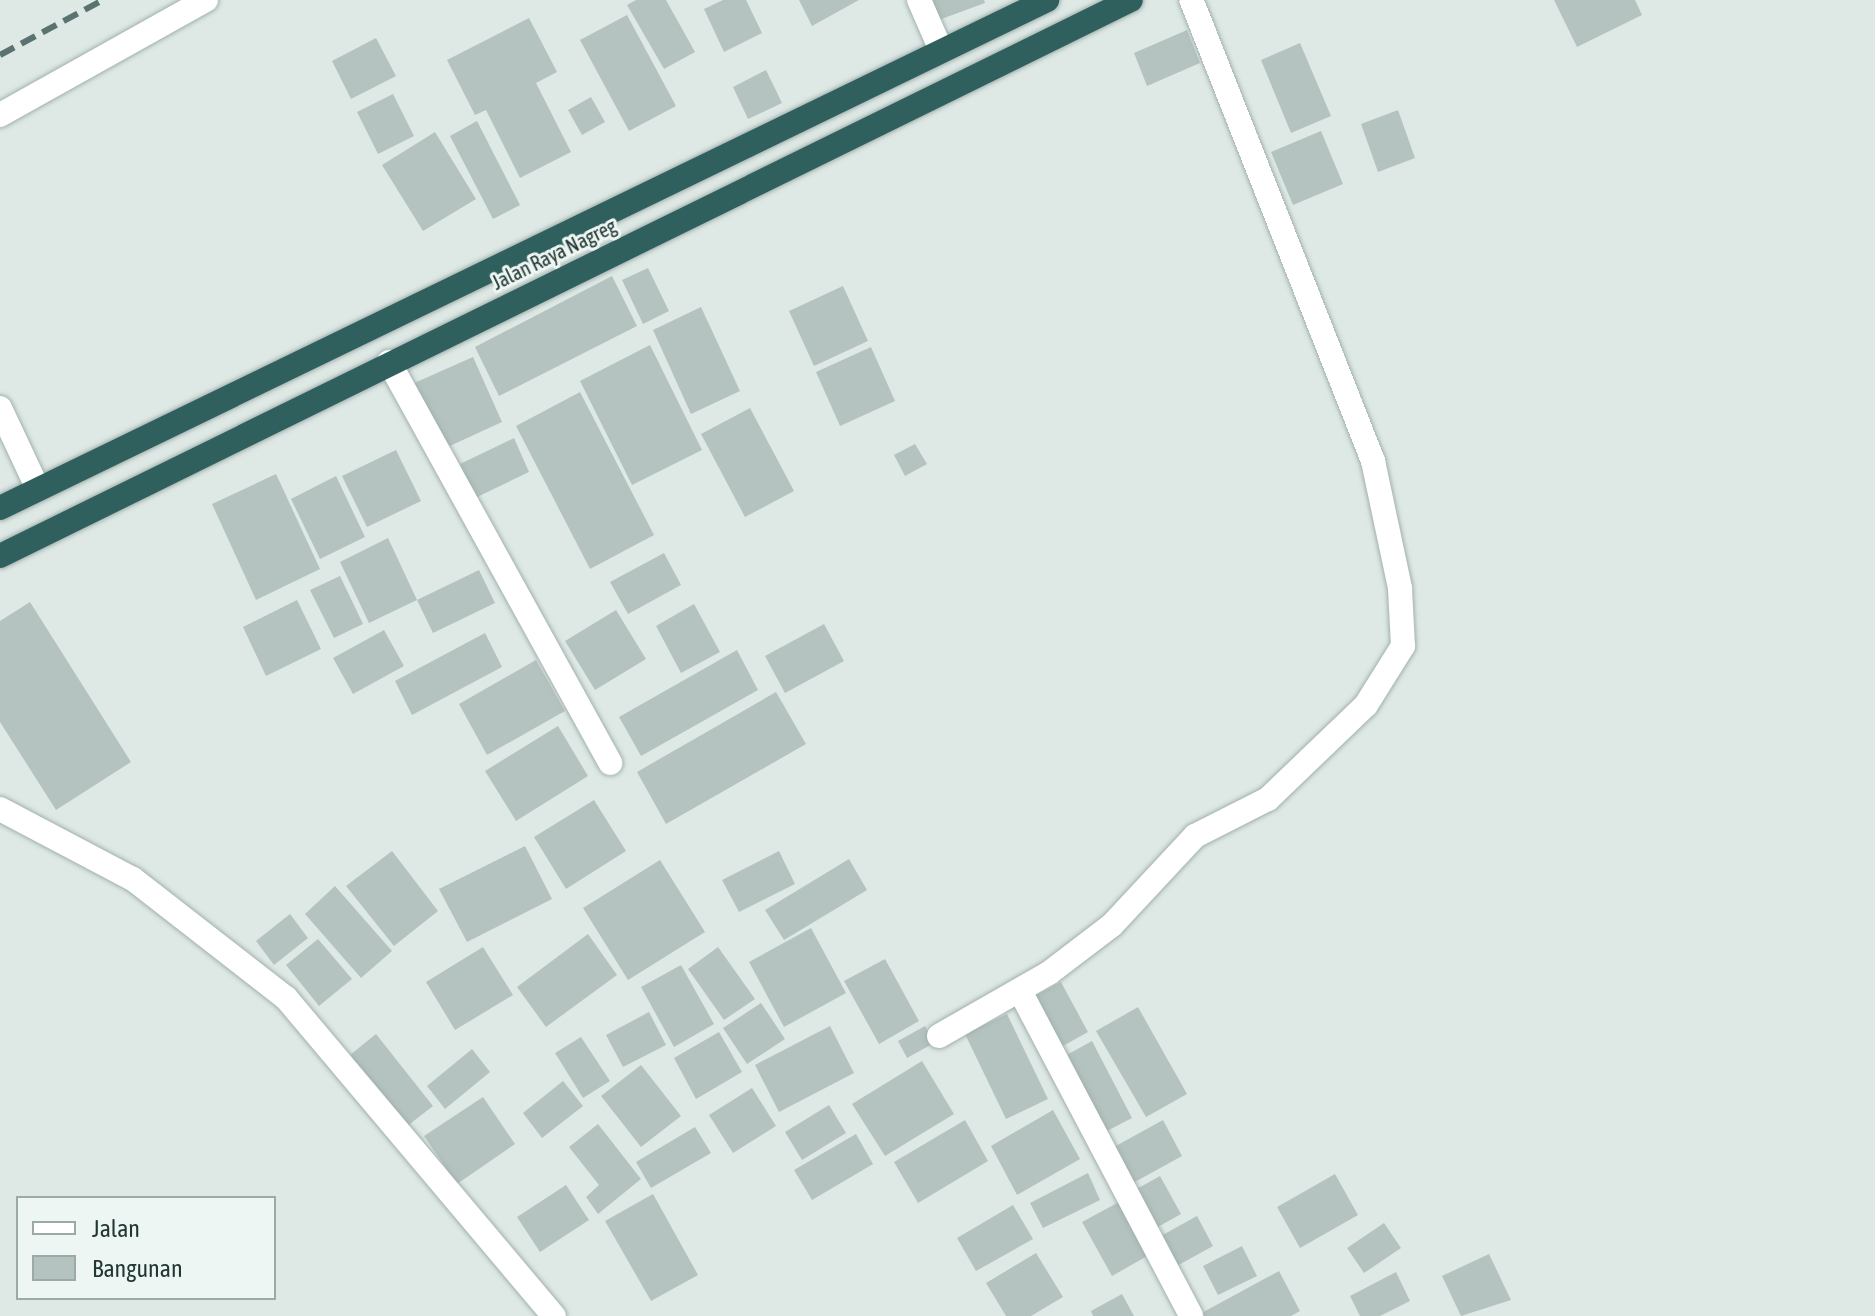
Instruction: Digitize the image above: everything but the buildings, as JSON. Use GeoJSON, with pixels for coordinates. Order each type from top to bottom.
{"type":"FeatureCollection","features":[{"type":"Feature","properties":{"kind":"highway","name":"Jalan Raya Nagreg"},"geometry":{"type":"LineString","coordinates":[[0,508],[1047,0]]}},
{"type":"Feature","properties":{"kind":"highway","name":"Jalan Raya Nagreg"},"geometry":{"type":"LineString","coordinates":[[0,556],[389,362],[1131,0]]}},
{"type":"Feature","properties":{"kind":"street"},"geometry":{"type":"LineString","coordinates":[[0,115],[206,0]]}},
{"type":"Feature","properties":{"kind":"street"},"geometry":{"type":"LineString","coordinates":[[919,0],[941,50]]}},
{"type":"Feature","properties":{"kind":"street"},"geometry":{"type":"LineString","coordinates":[[939,1036],[1020,991],[1112,925],[1195,836],[1268,799],[1314,760],[1366,705],[1403,646],[1400,588],[1373,461],[1191,0]]}},
{"type":"Feature","properties":{"kind":"street"},"geometry":{"type":"LineString","coordinates":[[389,362],[610,763]]}},
{"type":"Feature","properties":{"kind":"street"},"geometry":{"type":"LineString","coordinates":[[0,408],[38,489]]}},
{"type":"Feature","properties":{"kind":"street"},"geometry":{"type":"LineString","coordinates":[[0,809],[133,879],[286,998],[554,1316]]}},
{"type":"Feature","properties":{"kind":"street"},"geometry":{"type":"LineString","coordinates":[[1020,991],[1191,1316]]}},
{"type":"Feature","properties":{"kind":"railway"},"geometry":{"type":"LineString","coordinates":[[0,55],[103,0]]}}]}
